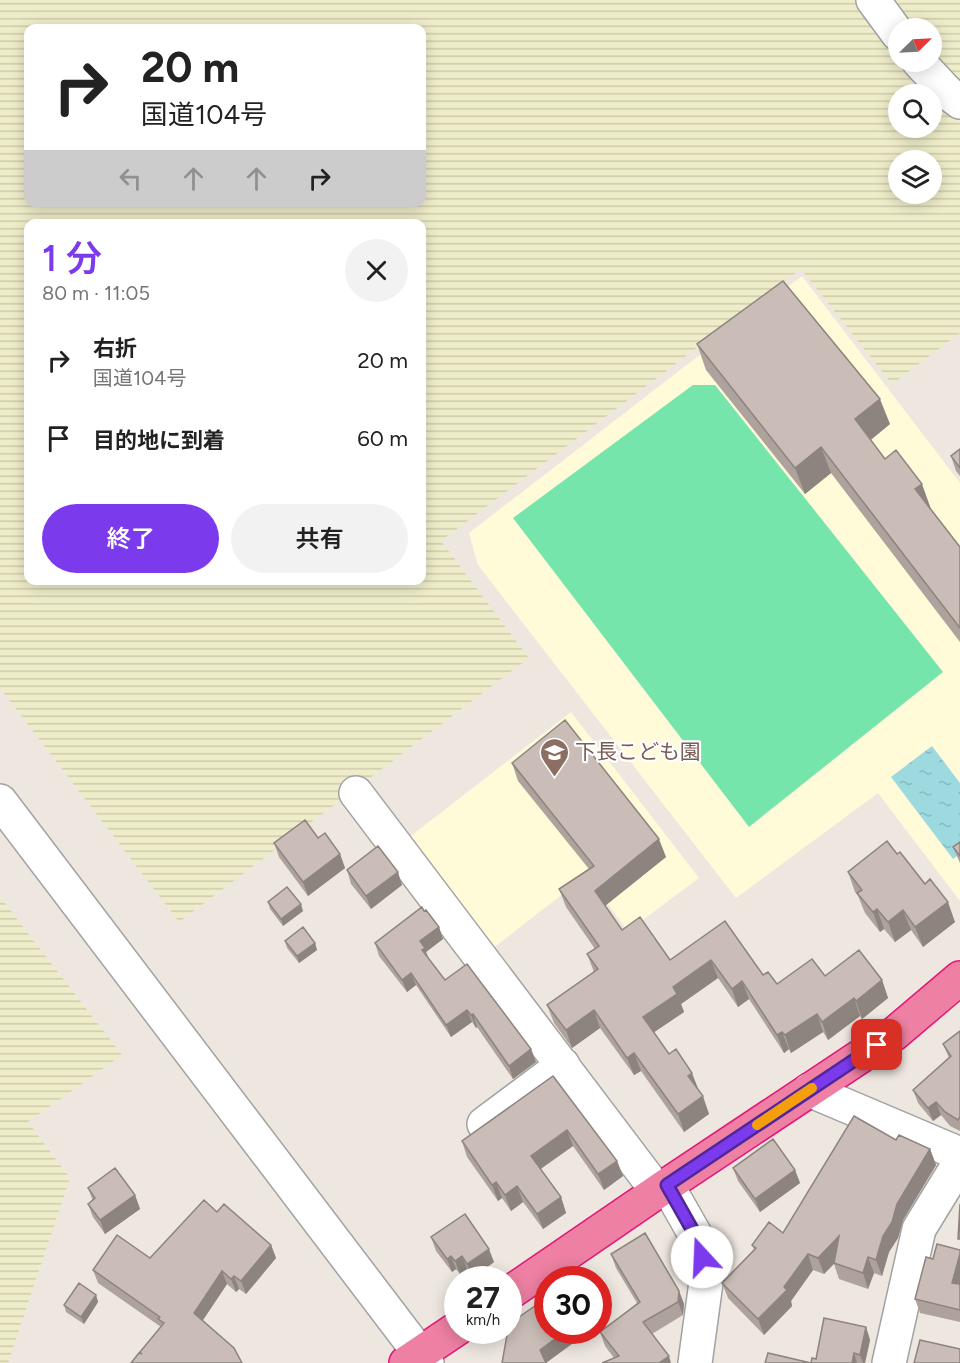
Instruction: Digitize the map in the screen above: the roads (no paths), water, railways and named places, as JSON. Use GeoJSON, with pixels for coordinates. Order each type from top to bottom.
{"type":"FeatureCollection","features":[{"type":"Feature","properties":{"kind":"highway"},"geometry":{"type":"LineString","coordinates":[[522,1284],[894,1034],[960,978]]}},
{"type":"Feature","properties":{"kind":"highway"},"geometry":{"type":"LineString","coordinates":[[417,1360],[444,1339]]}},
{"type":"Feature","properties":{"kind":"street"},"geometry":{"type":"LineString","coordinates":[[873,0],[888,20]]}},
{"type":"Feature","properties":{"kind":"street"},"geometry":{"type":"LineString","coordinates":[[928,72],[960,102]]}},
{"type":"Feature","properties":{"kind":"street"},"geometry":{"type":"LineString","coordinates":[[356,793],[563,1065],[662,1188],[697,1238],[707,1275],[695,1363]]}},
{"type":"Feature","properties":{"kind":"street"},"geometry":{"type":"LineString","coordinates":[[0,801],[417,1360]]}},
{"type":"Feature","properties":{"kind":"street"},"geometry":{"type":"LineString","coordinates":[[484,1124],[563,1065]]}},
{"type":"Feature","properties":{"kind":"street"},"geometry":{"type":"LineString","coordinates":[[809,1090],[960,1154]]}},
{"type":"Feature","properties":{"kind":"street"},"geometry":{"type":"LineString","coordinates":[[889,1363],[919,1229],[960,1162]]}},
{"type":"Feature","properties":{"kind":"water"},"geometry":{"type":"Polygon","coordinates":[[[932,746],[960,783],[960,854],[953,859],[891,777],[932,746]]]}},
{"type":"Feature","properties":{"kind":"place","name":"下長こども園"},"geometry":{"type":"Point","coordinates":[554,778]}}]}
